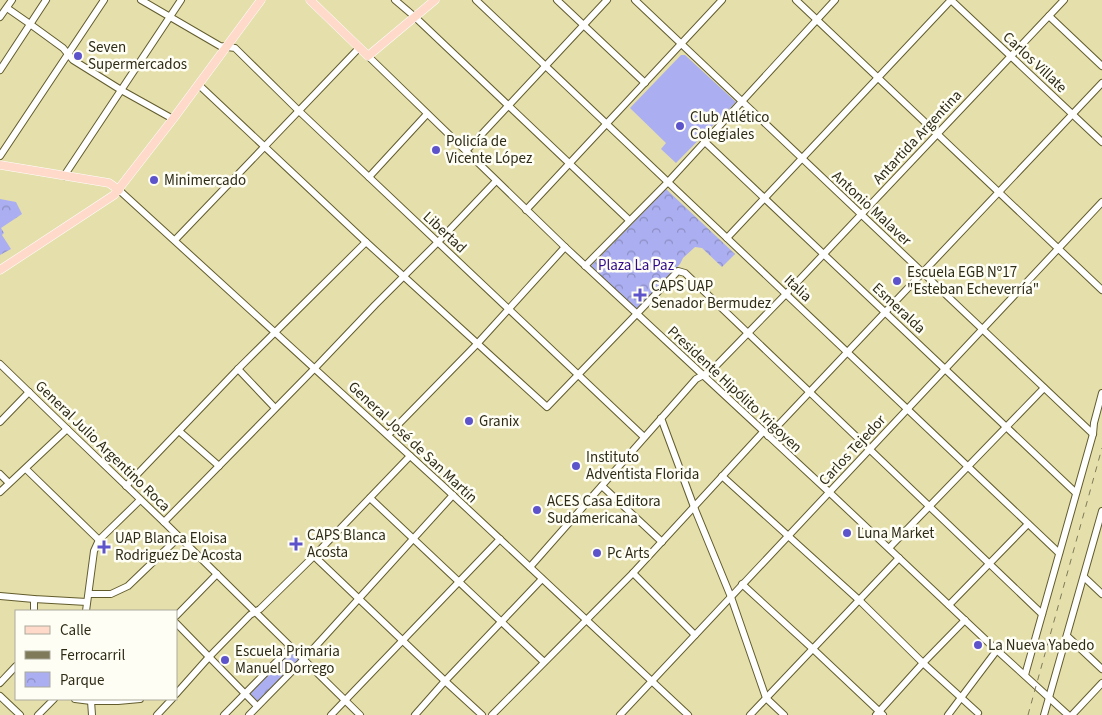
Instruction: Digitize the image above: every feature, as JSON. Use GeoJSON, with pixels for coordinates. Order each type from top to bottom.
{"type":"FeatureCollection","features":[{"type":"Feature","properties":{"kind":"main road"},"geometry":{"type":"LineString","coordinates":[[0,270],[109,199],[119,190],[228,47],[261,0]]}},
{"type":"Feature","properties":{"kind":"main road"},"geometry":{"type":"LineString","coordinates":[[310,0],[368,56],[435,0]]}},
{"type":"Feature","properties":{"kind":"main road"},"geometry":{"type":"LineString","coordinates":[[0,165],[109,183],[119,190]]}},
{"type":"Feature","properties":{"kind":"street"},"geometry":{"type":"LineString","coordinates":[[12,0],[2,11],[30,24],[63,48],[73,60],[173,119]]}},
{"type":"Feature","properties":{"kind":"street"},"geometry":{"type":"LineString","coordinates":[[0,70],[46,0]]}},
{"type":"Feature","properties":{"kind":"street","name":"Libertad"},"geometry":{"type":"LineString","coordinates":[[141,0],[220,46],[235,48],[369,178],[644,437]]}},
{"type":"Feature","properties":{"kind":"street"},"geometry":{"type":"LineString","coordinates":[[64,176],[181,0]]}},
{"type":"Feature","properties":{"kind":"street"},"geometry":{"type":"LineString","coordinates":[[395,0],[629,220]]}},
{"type":"Feature","properties":{"kind":"street","name":"Italia"},"geometry":{"type":"LineString","coordinates":[[476,0],[1059,553]]}},
{"type":"Feature","properties":{"kind":"street"},"geometry":{"type":"LineString","coordinates":[[557,0],[645,83]]}},
{"type":"Feature","properties":{"kind":"street"},"geometry":{"type":"LineString","coordinates":[[466,151],[607,0]]}},
{"type":"Feature","properties":{"kind":"street","name":"Antonio Malaver"},"geometry":{"type":"LineString","coordinates":[[635,0],[1093,434]]}},
{"type":"Feature","properties":{"kind":"street"},"geometry":{"type":"LineString","coordinates":[[796,0],[1102,290]]}},
{"type":"Feature","properties":{"kind":"street"},"geometry":{"type":"LineString","coordinates":[[585,266],[668,182],[835,0]]}},
{"type":"Feature","properties":{"kind":"street"},"geometry":{"type":"LineString","coordinates":[[726,238],[951,0]]}},
{"type":"Feature","properties":{"kind":"street","name":"Carlos Villate"},"geometry":{"type":"LineString","coordinates":[[951,0],[1102,142]]}},
{"type":"Feature","properties":{"kind":"street","name":"Antartida Argentina"},"geometry":{"type":"LineString","coordinates":[[530,566],[696,379],[711,371],[748,334],[1064,0]]}},
{"type":"Feature","properties":{"kind":"street"},"geometry":{"type":"LineString","coordinates":[[0,156],[102,1]]}},
{"type":"Feature","properties":{"kind":"street"},"geometry":{"type":"LineString","coordinates":[[526,210],[608,124],[719,1]]}},
{"type":"Feature","properties":{"kind":"street"},"geometry":{"type":"LineString","coordinates":[[1049,16],[1102,66]]}},
{"type":"Feature","properties":{"kind":"street"},"geometry":{"type":"LineString","coordinates":[[175,240],[359,48]]}},
{"type":"Feature","properties":{"kind":"street","name":"Presidente Hipólito Yrigoyen"},"geometry":{"type":"LineString","coordinates":[[368,56],[564,247],[997,650],[1070,715]]}},
{"type":"Feature","properties":{"kind":"street"},"geometry":{"type":"LineString","coordinates":[[492,715],[633,573],[722,476],[810,393],[1102,83]]}},
{"type":"Feature","properties":{"kind":"street"},"geometry":{"type":"LineString","coordinates":[[199,85],[366,242],[547,407],[678,271],[685,273],[1042,614]]}},
{"type":"Feature","properties":{"kind":"street"},"geometry":{"type":"LineString","coordinates":[[369,178],[427,114]]}},
{"type":"Feature","properties":{"kind":"street","name":"Esmeralda"},"geometry":{"type":"LineString","coordinates":[[704,142],[1076,493]]}},
{"type":"Feature","properties":{"kind":"street"},"geometry":{"type":"LineString","coordinates":[[164,522],[496,181]]}},
{"type":"Feature","properties":{"kind":"street","name":"General José de San Martín"},"geometry":{"type":"LineString","coordinates":[[119,190],[500,538],[687,714]]}},
{"type":"Feature","properties":{"kind":"street","name":"Carlos Tejedor"},"geometry":{"type":"LineString","coordinates":[[620,715],[1102,202]]}},
{"type":"Feature","properties":{"kind":"street"},"geometry":{"type":"LineString","coordinates":[[126,486],[238,369],[366,242]]}},
{"type":"Feature","properties":{"kind":"street"},"geometry":{"type":"LineString","coordinates":[[388,435],[477,344],[564,247]]}},
{"type":"Feature","properties":{"kind":"street","name":"General Julio Argentino Roca"},"geometry":{"type":"LineString","coordinates":[[0,364],[360,715]]}},
{"type":"Feature","properties":{"kind":"street"},"geometry":{"type":"LineString","coordinates":[[238,369],[275,408]]}},
{"type":"Feature","properties":{"kind":"street"},"geometry":{"type":"LineString","coordinates":[[889,548],[1044,388]]}},
{"type":"Feature","properties":{"kind":"street"},"geometry":{"type":"LineString","coordinates":[[0,422],[29,392]]}},
{"type":"Feature","properties":{"kind":"street"},"geometry":{"type":"LineString","coordinates":[[1025,675],[1093,434],[1102,393]]}},
{"type":"Feature","properties":{"kind":"street"},"geometry":{"type":"LineString","coordinates":[[661,418],[694,507],[731,597],[766,698],[784,715]]}},
{"type":"Feature","properties":{"kind":"street"},"geometry":{"type":"LineString","coordinates":[[0,492],[67,429]]}},
{"type":"Feature","properties":{"kind":"street"},"geometry":{"type":"LineString","coordinates":[[179,431],[219,466]]}},
{"type":"Feature","properties":{"kind":"street"},"geometry":{"type":"LineString","coordinates":[[178,692],[255,611],[260,609],[314,556],[410,456]]}},
{"type":"Feature","properties":{"kind":"street"},"geometry":{"type":"LineString","coordinates":[[26,469],[99,540]]}},
{"type":"Feature","properties":{"kind":"street"},"geometry":{"type":"LineString","coordinates":[[0,474],[9,483]]}},
{"type":"Feature","properties":{"kind":"street"},"geometry":{"type":"LineString","coordinates":[[722,476],[859,600],[923,663],[978,713]]}},
{"type":"Feature","properties":{"kind":"street"},"geometry":{"type":"LineString","coordinates":[[602,486],[662,542]]}},
{"type":"Feature","properties":{"kind":"street"},"geometry":{"type":"LineString","coordinates":[[249,715],[304,660],[453,495]]}},
{"type":"Feature","properties":{"kind":"street"},"geometry":{"type":"LineString","coordinates":[[370,498],[544,662]]}},
{"type":"Feature","properties":{"kind":"street"},"geometry":{"type":"LineString","coordinates":[[86,610],[94,551],[99,540],[140,500]]}},
{"type":"Feature","properties":{"kind":"street"},"geometry":{"type":"LineString","coordinates":[[1044,715],[1101,515]]}},
{"type":"Feature","properties":{"kind":"street"},"geometry":{"type":"LineString","coordinates":[[949,605],[1028,524]]}},
{"type":"Feature","properties":{"kind":"street"},"geometry":{"type":"LineString","coordinates":[[89,594],[111,594],[128,586],[179,537]]}},
{"type":"Feature","properties":{"kind":"street"},"geometry":{"type":"LineString","coordinates":[[330,715],[500,538]]}},
{"type":"Feature","properties":{"kind":"street"},"geometry":{"type":"LineString","coordinates":[[314,556],[482,715]]}},
{"type":"Feature","properties":{"kind":"street"},"geometry":{"type":"LineString","coordinates":[[750,715],[899,558]]}},
{"type":"Feature","properties":{"kind":"street"},"geometry":{"type":"LineString","coordinates":[[633,573],[695,635]]}},
{"type":"Feature","properties":{"kind":"street"},"geometry":{"type":"LineString","coordinates":[[178,614],[217,574]]}},
{"type":"Feature","properties":{"kind":"street"},"geometry":{"type":"LineString","coordinates":[[1084,577],[1102,594]]}},
{"type":"Feature","properties":{"kind":"street"},"geometry":{"type":"LineString","coordinates":[[415,715],[542,579]]}},
{"type":"Feature","properties":{"kind":"street"},"geometry":{"type":"LineString","coordinates":[[742,584],[880,714],[923,663],[965,620]]}},
{"type":"Feature","properties":{"kind":"street"},"geometry":{"type":"LineString","coordinates":[[0,596],[87,602]]}},
{"type":"Feature","properties":{"kind":"street"},"geometry":{"type":"LineString","coordinates":[[34,599],[34,610]]}},
{"type":"Feature","properties":{"kind":"street"},"geometry":{"type":"LineString","coordinates":[[178,625],[258,706]]}},
{"type":"Feature","properties":{"kind":"street"},"geometry":{"type":"LineString","coordinates":[[1067,636],[1102,669]]}},
{"type":"Feature","properties":{"kind":"street"},"geometry":{"type":"LineString","coordinates":[[224,715],[292,647]]}},
{"type":"Feature","properties":{"kind":"street"},"geometry":{"type":"LineString","coordinates":[[948,715],[997,650]]}},
{"type":"Feature","properties":{"kind":"street"},"geometry":{"type":"LineString","coordinates":[[0,683],[15,667]]}},
{"type":"Feature","properties":{"kind":"street"},"geometry":{"type":"LineString","coordinates":[[1070,715],[1102,683]]}},
{"type":"Feature","properties":{"kind":"street"},"geometry":{"type":"LineString","coordinates":[[178,687],[185,684]]}},
{"type":"Feature","properties":{"kind":"street"},"geometry":{"type":"LineString","coordinates":[[0,696],[20,715]]}},
{"type":"Feature","properties":{"kind":"street"},"geometry":{"type":"LineString","coordinates":[[38,715],[53,700]]}},
{"type":"Feature","properties":{"kind":"street"},"geometry":{"type":"LineString","coordinates":[[83,700],[129,700]]}},
{"type":"Feature","properties":{"kind":"street"},"geometry":{"type":"LineString","coordinates":[[157,715],[171,700]]}},
{"type":"Feature","properties":{"kind":"street"},"geometry":{"type":"LineString","coordinates":[[91,701],[92,715]]}},
{"type":"Feature","properties":{"kind":"green space","name":"Club Atlético Colegiales"},"geometry":{"type":"Polygon","coordinates":[[[681,55],[685,55],[736,102],[676,163],[661,149],[666,143],[630,108],[681,55]]]}},
{"type":"Feature","properties":{"kind":"green space","name":"Plaza La Paz"},"geometry":{"type":"Polygon","coordinates":[[[666,189],[735,254],[722,267],[702,248],[695,247],[637,310],[591,266],[666,189]]]}},
{"type":"Feature","properties":{"kind":"green space"},"geometry":{"type":"Polygon","coordinates":[[[0,199],[16,202],[22,214],[1,228],[4,233],[2,235],[11,249],[0,255],[0,199]]]}},
{"type":"Feature","properties":{"kind":"green space"},"geometry":{"type":"Polygon","coordinates":[[[289,651],[299,661],[258,703],[248,695],[289,651]]]}},
{"type":"Feature","properties":{"kind":"railway"},"geometry":{"type":"LineString","coordinates":[[1028,715],[1102,448]]}},
{"type":"Feature","properties":{"kind":"place","name":"Seven Supermercados"},"geometry":{"type":"Point","coordinates":[78,56]}},
{"type":"Feature","properties":{"kind":"place","name":"Club Atlético Colegiales"},"geometry":{"type":"Point","coordinates":[680,126]}},
{"type":"Feature","properties":{"kind":"place","name":"Policía de Vicente López"},"geometry":{"type":"Point","coordinates":[436,150]}},
{"type":"Feature","properties":{"kind":"place","name":"Minimercado"},"geometry":{"type":"Point","coordinates":[154,180]}},
{"type":"Feature","properties":{"kind":"place","name":"Escuela EGB Nº17 \"Esteban Echeverría\""},"geometry":{"type":"Point","coordinates":[897,281]}},
{"type":"Feature","properties":{"kind":"place","name":"CAPS UAP Senador Bermudez"},"geometry":{"type":"Point","coordinates":[640,295]}},
{"type":"Feature","properties":{"kind":"place","name":"Granix"},"geometry":{"type":"Point","coordinates":[469,421]}},
{"type":"Feature","properties":{"kind":"place","name":"Instituto Adventista Florida"},"geometry":{"type":"Point","coordinates":[576,466]}},
{"type":"Feature","properties":{"kind":"place","name":"ACES Casa Editora Sudamericana"},"geometry":{"type":"Point","coordinates":[537,510]}},
{"type":"Feature","properties":{"kind":"place","name":"Luna Market"},"geometry":{"type":"Point","coordinates":[847,533]}},
{"type":"Feature","properties":{"kind":"place","name":"CAPS Blanca Acosta"},"geometry":{"type":"Point","coordinates":[296,544]}},
{"type":"Feature","properties":{"kind":"place","name":"UAP Blanca Eloisa Rodriguez De Acosta"},"geometry":{"type":"Point","coordinates":[104,547]}},
{"type":"Feature","properties":{"kind":"place","name":"Pc Arts"},"geometry":{"type":"Point","coordinates":[597,553]}},
{"type":"Feature","properties":{"kind":"place","name":"La Nueva Yabedo"},"geometry":{"type":"Point","coordinates":[978,645]}},
{"type":"Feature","properties":{"kind":"place","name":"Escuela Primaria Manuel Dorrego"},"geometry":{"type":"Point","coordinates":[225,660]}}]}
